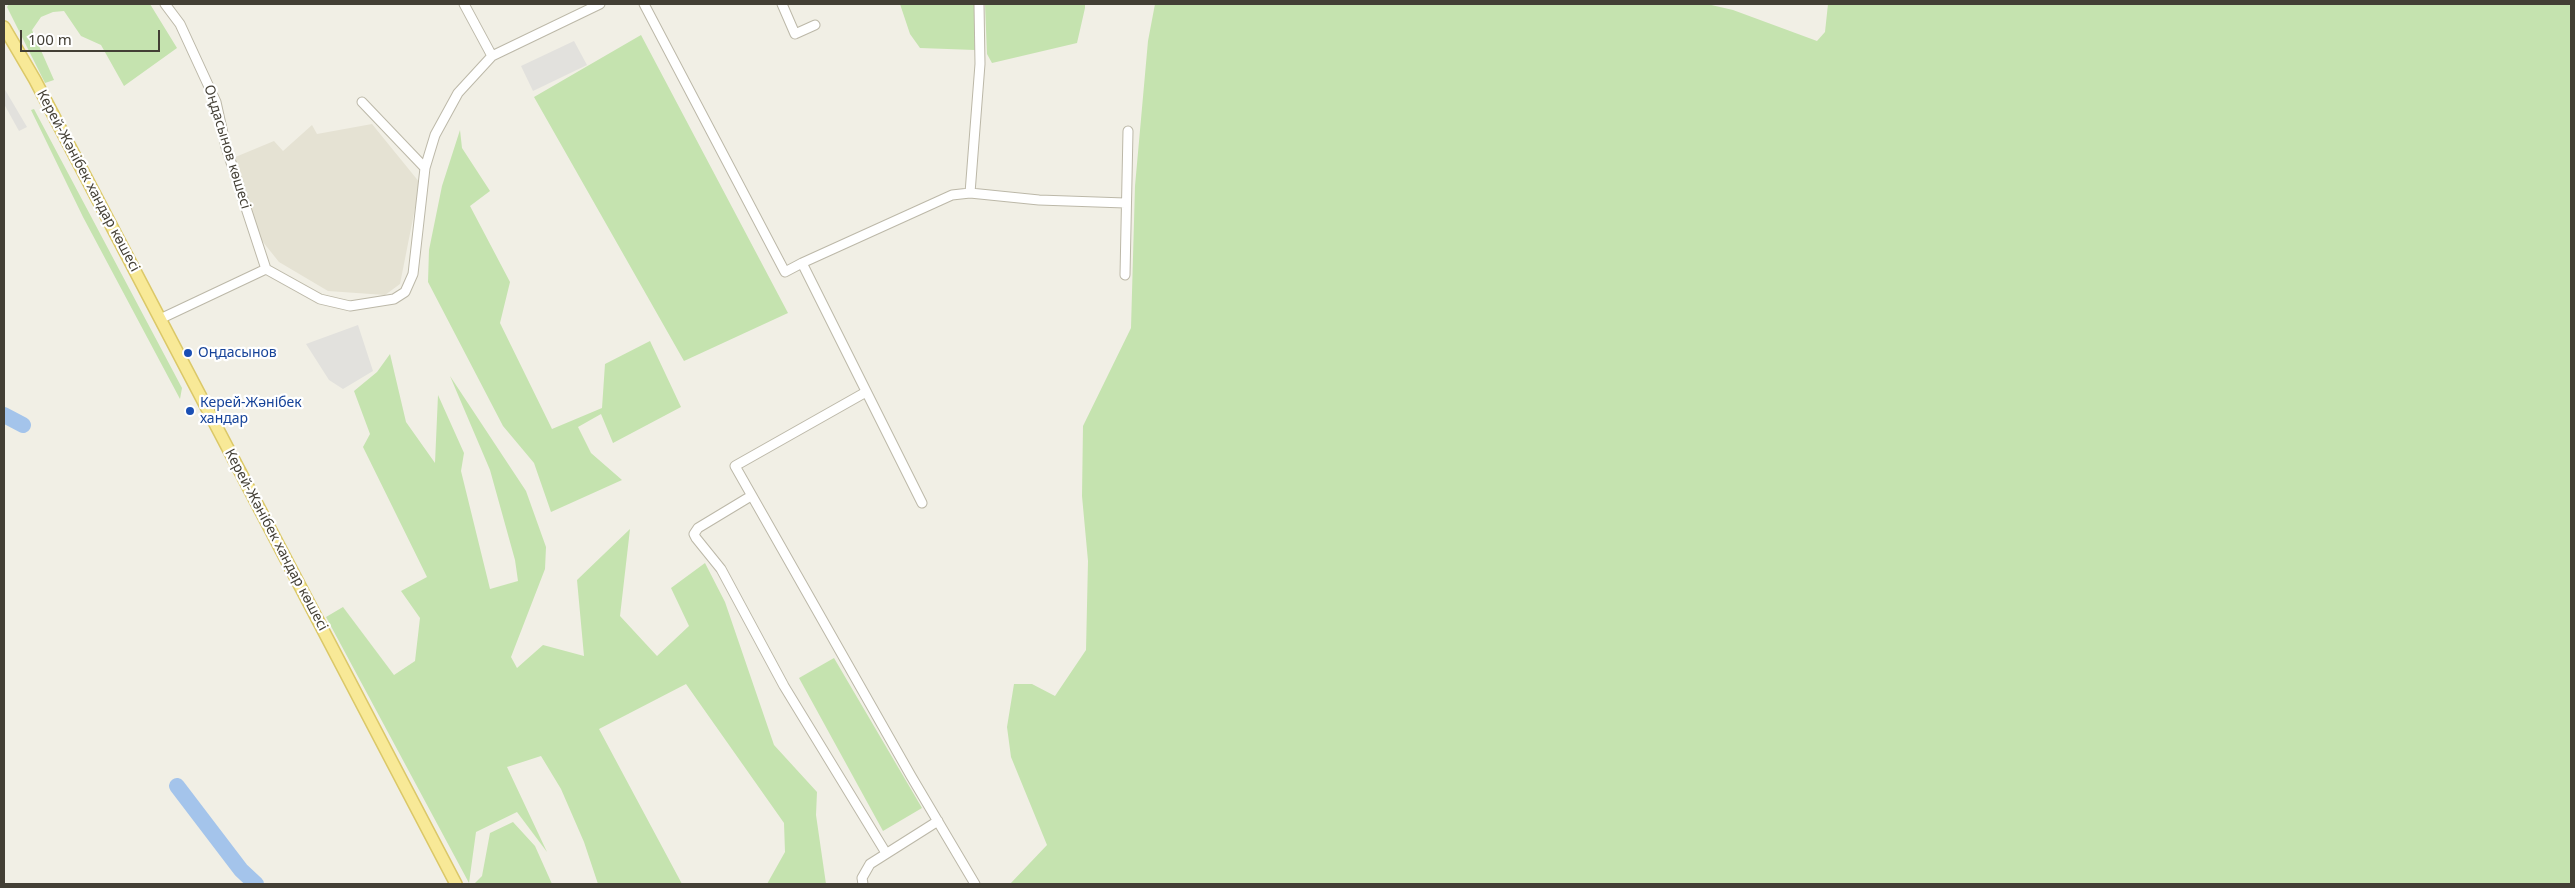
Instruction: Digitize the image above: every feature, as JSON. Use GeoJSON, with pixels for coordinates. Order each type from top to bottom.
{"type":"FeatureCollection","features":[{"type":"Feature","properties":{"kind":"main road","name":"Керей-Жәнібек хандар көшесі"},"geometry":{"type":"LineString","coordinates":[[7,32],[456,884]]}},
{"type":"Feature","properties":{"kind":"street","name":"Оңдасынов көшесі"},"geometry":{"type":"LineString","coordinates":[[165,4],[180,24],[216,102],[229,156],[266,269]]}},
{"type":"Feature","properties":{"kind":"street"},"geometry":{"type":"LineString","coordinates":[[464,4],[492,56]]}},
{"type":"Feature","properties":{"kind":"street"},"geometry":{"type":"LineString","coordinates":[[160,320],[266,269],[320,300],[350,306],[394,300],[405,292],[413,274],[425,168],[435,135],[454,100],[479,68],[492,56],[600,4]]}},
{"type":"Feature","properties":{"kind":"street"},"geometry":{"type":"LineString","coordinates":[[644,4],[785,272],[952,195],[970,193],[1039,200],[1125,203]]}},
{"type":"Feature","properties":{"kind":"street"},"geometry":{"type":"LineString","coordinates":[[782,4],[795,34],[815,25]]}},
{"type":"Feature","properties":{"kind":"street"},"geometry":{"type":"LineString","coordinates":[[970,193],[980,64],[980,4]]}},
{"type":"Feature","properties":{"kind":"street"},"geometry":{"type":"LineString","coordinates":[[4,20],[7,32]]}},
{"type":"Feature","properties":{"kind":"street"},"geometry":{"type":"LineString","coordinates":[[362,102],[425,168]]}},
{"type":"Feature","properties":{"kind":"street"},"geometry":{"type":"LineString","coordinates":[[1125,275],[1128,131]]}},
{"type":"Feature","properties":{"kind":"street"},"geometry":{"type":"LineString","coordinates":[[802,263],[922,503]]}},
{"type":"Feature","properties":{"kind":"street"},"geometry":{"type":"LineString","coordinates":[[866,392],[735,466],[975,884]]}},
{"type":"Feature","properties":{"kind":"street"},"geometry":{"type":"LineString","coordinates":[[751,496],[698,528],[694,534],[721,569],[784,686],[886,853]]}},
{"type":"Feature","properties":{"kind":"street"},"geometry":{"type":"LineString","coordinates":[[863,884],[862,878],[870,864],[938,821]]}},
{"type":"Feature","properties":{"kind":"shaded area"},"geometry":{"type":"Polygon","coordinates":[[[574,41],[587,65],[533,91],[521,66],[574,41]]]}},
{"type":"Feature","properties":{"kind":"shaded area"},"geometry":{"type":"Polygon","coordinates":[[[4,88],[27,127],[19,131],[4,104],[4,88]]]}},
{"type":"Feature","properties":{"kind":"shaded area"},"geometry":{"type":"Polygon","coordinates":[[[372,124],[420,183],[400,284],[385,295],[328,291],[279,262],[259,237],[233,158],[274,141],[283,151],[312,125],[317,134],[372,124]]]}},
{"type":"Feature","properties":{"kind":"shaded area"},"geometry":{"type":"Polygon","coordinates":[[[358,325],[373,371],[343,389],[329,380],[306,344],[358,325]]]}},
{"type":"Feature","properties":{"kind":"green space"},"geometry":{"type":"Polygon","coordinates":[[[9,4],[150,4],[177,48],[124,86],[101,45],[81,36],[64,11],[53,12],[41,17],[32,30],[54,80],[45,83],[7,7],[9,4]]]}},
{"type":"Feature","properties":{"kind":"green space"},"geometry":{"type":"Polygon","coordinates":[[[900,4],[974,4],[975,50],[920,48],[910,34],[900,4]]]}},
{"type":"Feature","properties":{"kind":"green space"},"geometry":{"type":"Polygon","coordinates":[[[985,4],[1085,4],[1085,8],[1077,43],[992,63],[987,54],[985,4]]]}},
{"type":"Feature","properties":{"kind":"green space"},"geometry":{"type":"Polygon","coordinates":[[[1155,4],[1707,4],[1733,10],[1817,41],[1825,32],[1828,4],[2571,4],[2571,884],[1010,884],[1047,845],[1011,757],[1007,727],[1014,684],[1032,684],[1055,696],[1086,650],[1088,561],[1082,496],[1083,426],[1131,328],[1135,186],[1148,41],[1155,4]]]}},
{"type":"Feature","properties":{"kind":"green space"},"geometry":{"type":"Polygon","coordinates":[[[641,35],[788,313],[684,361],[534,97],[641,35]]]}},
{"type":"Feature","properties":{"kind":"green space"},"geometry":{"type":"Polygon","coordinates":[[[34,109],[182,388],[180,399],[83,217],[31,110],[34,109]]]}},
{"type":"Feature","properties":{"kind":"green space"},"geometry":{"type":"Polygon","coordinates":[[[460,130],[462,148],[490,191],[470,206],[510,282],[500,323],[552,429],[602,408],[605,364],[650,341],[681,407],[613,443],[601,414],[578,427],[591,453],[622,480],[551,512],[534,463],[503,426],[428,282],[429,250],[442,186],[460,130]]]}},
{"type":"Feature","properties":{"kind":"green space"},"geometry":{"type":"Polygon","coordinates":[[[390,354],[406,422],[435,463],[438,395],[464,453],[461,471],[490,589],[518,581],[515,560],[490,470],[450,376],[526,491],[546,547],[545,569],[511,657],[517,668],[543,645],[584,656],[577,580],[630,529],[620,616],[657,656],[689,626],[671,588],[705,563],[725,602],[774,745],[817,792],[816,815],[826,884],[767,884],[785,852],[784,823],[686,684],[599,729],[682,884],[598,884],[584,842],[561,789],[541,756],[507,767],[547,852],[517,812],[476,832],[469,883],[326,617],[343,607],[394,675],[415,661],[420,618],[401,591],[427,577],[363,447],[370,434],[354,391],[377,372],[390,354]]]}},
{"type":"Feature","properties":{"kind":"green space"},"geometry":{"type":"Polygon","coordinates":[[[834,658],[922,808],[883,831],[799,678],[834,658]]]}},
{"type":"Feature","properties":{"kind":"green space"},"geometry":{"type":"Polygon","coordinates":[[[513,822],[535,846],[552,884],[474,884],[482,876],[490,833],[513,822]]]}},
{"type":"Feature","properties":{"kind":"waterway"},"geometry":{"type":"LineString","coordinates":[[4,415],[23,425]]}},
{"type":"Feature","properties":{"kind":"waterway"},"geometry":{"type":"LineString","coordinates":[[177,786],[241,870],[256,884]]}},
{"type":"Feature","properties":{"kind":"place","name":"Оңдасынов"},"geometry":{"type":"Point","coordinates":[188,353]}},
{"type":"Feature","properties":{"kind":"place","name":"Керей-Жәнібек хандар"},"geometry":{"type":"Point","coordinates":[190,411]}}]}
